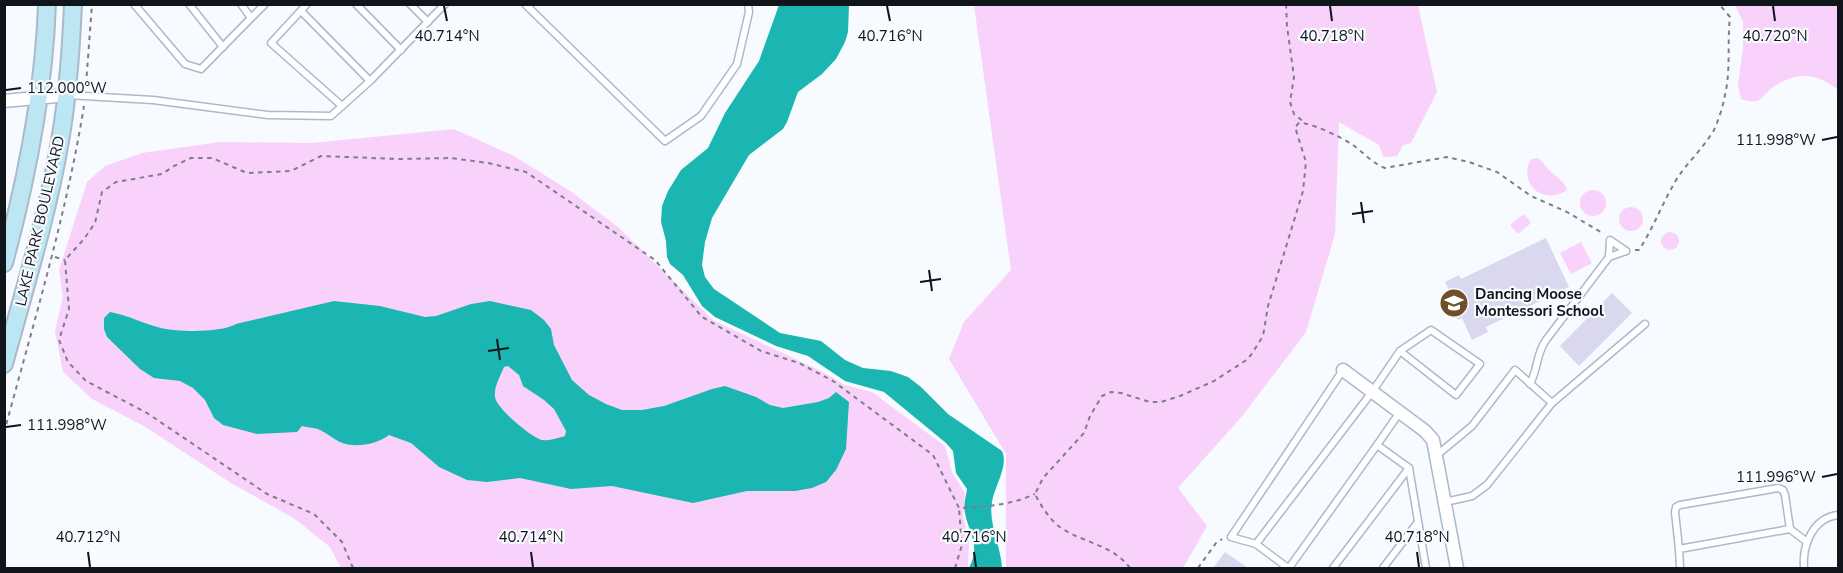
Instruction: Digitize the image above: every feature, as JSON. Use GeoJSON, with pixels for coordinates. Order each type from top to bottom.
{"type":"FeatureCollection","features":[{"type":"Feature","properties":{"kind":"street","name":"LAKE PARK BOULEVARD"},"geometry":{"type":"LineString","coordinates":[[4,264],[27,175],[40,98],[47,4]]}},
{"type":"Feature","properties":{"kind":"street","name":"LAKE PARK BOULEVARD"},"geometry":{"type":"LineString","coordinates":[[4,364],[50,193],[67,95],[73,4]]}},
{"type":"Feature","properties":{"kind":"street"},"geometry":{"type":"LineString","coordinates":[[4,101],[67,95]]}},
{"type":"Feature","properties":{"kind":"street"},"geometry":{"type":"LineString","coordinates":[[1344,370],[1433,440],[1457,568]]}},
{"type":"Feature","properties":{"kind":"lane"},"geometry":{"type":"LineString","coordinates":[[134,4],[185,64],[201,69],[265,4]]}},
{"type":"Feature","properties":{"kind":"lane"},"geometry":{"type":"LineString","coordinates":[[189,4],[223,47]]}},
{"type":"Feature","properties":{"kind":"lane"},"geometry":{"type":"LineString","coordinates":[[241,4],[251,18]]}},
{"type":"Feature","properties":{"kind":"lane"},"geometry":{"type":"LineString","coordinates":[[307,4],[271,43],[342,106]]}},
{"type":"Feature","properties":{"kind":"lane"},"geometry":{"type":"LineString","coordinates":[[356,4],[401,50]]}},
{"type":"Feature","properties":{"kind":"lane"},"geometry":{"type":"LineString","coordinates":[[410,4],[428,22]]}},
{"type":"Feature","properties":{"kind":"lane"},"geometry":{"type":"LineString","coordinates":[[67,95],[153,100],[268,115],[331,116],[370,81],[445,4]]}},
{"type":"Feature","properties":{"kind":"lane"},"geometry":{"type":"LineString","coordinates":[[525,4],[665,141],[700,116],[737,64],[749,12],[748,4]]}},
{"type":"Feature","properties":{"kind":"lane"},"geometry":{"type":"LineString","coordinates":[[301,11],[370,81]]}},
{"type":"Feature","properties":{"kind":"lane"},"geometry":{"type":"LineString","coordinates":[[1610,240],[1626,251]]}},
{"type":"Feature","properties":{"kind":"lane"},"geometry":{"type":"LineString","coordinates":[[1609,257],[1610,240]]}},
{"type":"Feature","properties":{"kind":"lane"},"geometry":{"type":"LineString","coordinates":[[1530,384],[1535,375],[1539,350],[1609,257],[1626,251]]}},
{"type":"Feature","properties":{"kind":"lane"},"geometry":{"type":"LineString","coordinates":[[1444,502],[1472,496],[1487,485],[1552,403],[1646,324]]}},
{"type":"Feature","properties":{"kind":"lane"},"geometry":{"type":"LineString","coordinates":[[1256,544],[1372,392],[1400,351],[1431,330],[1480,364],[1456,395],[1400,351]]}},
{"type":"Feature","properties":{"kind":"lane"},"geometry":{"type":"LineString","coordinates":[[1344,370],[1231,537],[1256,544],[1288,568],[1400,412]]}},
{"type":"Feature","properties":{"kind":"lane"},"geometry":{"type":"LineString","coordinates":[[1437,454],[1472,426],[1515,370],[1552,403]]}},
{"type":"Feature","properties":{"kind":"lane"},"geometry":{"type":"LineString","coordinates":[[1377,445],[1409,468],[1426,568]]}},
{"type":"Feature","properties":{"kind":"lane"},"geometry":{"type":"LineString","coordinates":[[1333,568],[1409,468]]}},
{"type":"Feature","properties":{"kind":"lane"},"geometry":{"type":"LineString","coordinates":[[1680,568],[1676,507],[1701,501],[1778,488],[1785,495],[1790,529],[1807,542]]}},
{"type":"Feature","properties":{"kind":"lane"},"geometry":{"type":"LineString","coordinates":[[1804,568],[1807,542],[1815,526],[1829,516],[1839,515]]}},
{"type":"Feature","properties":{"kind":"lane"},"geometry":{"type":"LineString","coordinates":[[1383,568],[1418,522]]}},
{"type":"Feature","properties":{"kind":"lane"},"geometry":{"type":"LineString","coordinates":[[1679,549],[1790,529]]}},
{"type":"Feature","properties":{"kind":"path"},"geometry":{"type":"LineString","coordinates":[[86,80],[92,4]]}},
{"type":"Feature","properties":{"kind":"path"},"geometry":{"type":"LineString","coordinates":[[1286,4],[1294,77],[1290,102],[1294,114],[1304,122],[1350,143],[1384,168],[1447,157],[1488,168],[1504,176],[1531,196],[1567,212],[1607,235],[1610,240]]}},
{"type":"Feature","properties":{"kind":"path"},"geometry":{"type":"LineString","coordinates":[[1626,251],[1639,250],[1679,176],[1714,129],[1721,112],[1730,60],[1728,39],[1730,17],[1719,4]]}},
{"type":"Feature","properties":{"kind":"path"},"geometry":{"type":"LineString","coordinates":[[960,508],[1022,500],[1035,494],[1043,478],[1084,433],[1090,416],[1102,396],[1111,392],[1121,393],[1150,402],[1161,402],[1214,381],[1251,355],[1263,336],[1268,306],[1303,191],[1306,162],[1295,127],[1304,122]]}},
{"type":"Feature","properties":{"kind":"path"},"geometry":{"type":"LineString","coordinates":[[353,568],[342,542],[314,514],[267,494],[147,413],[86,381],[68,362],[59,340],[69,309],[65,260],[84,239],[94,223],[102,192],[116,182],[162,174],[191,158],[212,158],[247,173],[291,171],[321,156],[398,159],[450,158],[488,163],[526,172],[655,260],[702,317],[761,351],[799,363],[833,381],[933,454],[960,508],[962,545],[955,568]]}},
{"type":"Feature","properties":{"kind":"path"},"geometry":{"type":"LineString","coordinates":[[55,257],[65,260]]}},
{"type":"Feature","properties":{"kind":"path"},"geometry":{"type":"LineString","coordinates":[[1035,494],[1052,519],[1062,528],[1116,555],[1130,568]]}},
{"type":"Feature","properties":{"kind":"path"},"geometry":{"type":"LineString","coordinates":[[1198,568],[1216,543],[1231,537]]}},
{"type":"Feature","properties":{"kind":"shaded area"},"geometry":{"type":"Polygon","coordinates":[[[974,5],[1418,5],[1437,92],[1411,143],[1403,145],[1397,156],[1383,156],[1379,145],[1339,122],[1335,234],[1306,332],[1243,415],[1178,488],[1207,526],[1183,568],[1006,568],[1006,454],[949,359],[964,322],[1011,270],[974,5]]]}},
{"type":"Feature","properties":{"kind":"shaded area"},"geometry":{"type":"Polygon","coordinates":[[[1735,5],[1838,5],[1838,90],[1815,77],[1799,76],[1771,88],[1757,101],[1741,99],[1738,85],[1743,48],[1743,22],[1735,5]]]}},
{"type":"Feature","properties":{"kind":"shaded area"},"geometry":{"type":"Polygon","coordinates":[[[454,129],[514,156],[570,191],[618,227],[713,320],[821,371],[845,385],[872,392],[945,446],[952,472],[965,493],[963,516],[969,540],[966,568],[341,568],[330,547],[295,519],[231,483],[144,426],[92,399],[63,372],[55,331],[63,297],[59,270],[87,182],[105,166],[142,153],[220,142],[312,143],[454,129]]]}},
{"type":"Feature","properties":{"kind":"shaded area"},"geometry":{"type":"Polygon","coordinates":[[[1538,158],[1562,181],[1567,190],[1550,195],[1535,190],[1527,177],[1531,159],[1538,158]]]}},
{"type":"Feature","properties":{"kind":"shaded area"},"geometry":{"type":"Polygon","coordinates":[[[1593,190],[1602,194],[1606,203],[1602,212],[1593,216],[1584,212],[1580,203],[1584,194],[1593,190]]]}},
{"type":"Feature","properties":{"kind":"shaded area"},"geometry":{"type":"Polygon","coordinates":[[[1631,207],[1636,208],[1642,214],[1642,224],[1636,230],[1631,231],[1626,230],[1620,224],[1619,219],[1620,214],[1626,208],[1631,207]]]}},
{"type":"Feature","properties":{"kind":"shaded area"},"geometry":{"type":"Polygon","coordinates":[[[1524,214],[1531,223],[1518,234],[1510,225],[1524,214]]]}},
{"type":"Feature","properties":{"kind":"shaded area"},"geometry":{"type":"Polygon","coordinates":[[[1666,232],[1674,232],[1679,237],[1677,248],[1666,250],[1661,245],[1661,237],[1666,232]]]}},
{"type":"Feature","properties":{"kind":"shaded area"},"geometry":{"type":"Polygon","coordinates":[[[1581,242],[1592,263],[1571,274],[1560,253],[1581,242]]]}},
{"type":"Feature","properties":{"kind":"water"},"geometry":{"type":"Polygon","coordinates":[[[779,5],[849,5],[848,32],[836,59],[822,74],[798,92],[783,129],[749,155],[712,218],[705,242],[702,265],[705,277],[714,289],[780,333],[821,341],[845,360],[863,368],[891,371],[908,377],[948,414],[1002,451],[1004,463],[993,496],[991,510],[1002,568],[969,568],[974,546],[964,510],[967,489],[956,473],[953,451],[946,443],[884,392],[845,381],[808,356],[776,346],[715,317],[702,306],[683,275],[670,264],[667,257],[661,222],[662,206],[668,191],[681,170],[708,148],[725,113],[759,61],[779,5]]]}},
{"type":"Feature","properties":{"kind":"water"},"geometry":{"type":"Polygon","coordinates":[[[334,301],[380,306],[425,317],[490,301],[531,310],[544,320],[551,329],[554,345],[572,380],[589,395],[606,404],[622,410],[642,410],[664,406],[725,386],[756,397],[770,405],[783,408],[818,402],[829,398],[836,392],[849,402],[846,449],[836,470],[826,482],[812,488],[795,491],[747,491],[693,503],[612,486],[571,489],[520,478],[487,482],[467,480],[439,467],[411,443],[389,435],[372,443],[352,445],[340,442],[318,429],[302,426],[297,432],[257,434],[223,425],[214,418],[205,400],[193,388],[180,381],[154,378],[140,369],[107,337],[104,318],[110,312],[161,328],[188,331],[220,329],[334,301]],[[508,366],[504,367],[495,393],[501,408],[537,438],[548,440],[565,436],[566,431],[554,409],[523,386],[519,375],[508,366]]]}},
{"type":"Feature","properties":{"kind":"building"},"geometry":{"type":"Polygon","coordinates":[[[1546,238],[1569,287],[1486,327],[1488,332],[1472,340],[1462,318],[1458,320],[1453,309],[1458,307],[1445,282],[1459,275],[1461,279],[1546,238]]]}},
{"type":"Feature","properties":{"kind":"building"},"geometry":{"type":"Polygon","coordinates":[[[1612,293],[1632,313],[1579,366],[1560,346],[1612,293]]]}},
{"type":"Feature","properties":{"kind":"building"},"geometry":{"type":"Polygon","coordinates":[[[1225,552],[1248,568],[1213,568],[1225,552]]]}},
{"type":"Feature","properties":{"kind":"place","name":"Dancing Moose Montessori School"},"geometry":{"type":"Point","coordinates":[1454,303]}}]}
